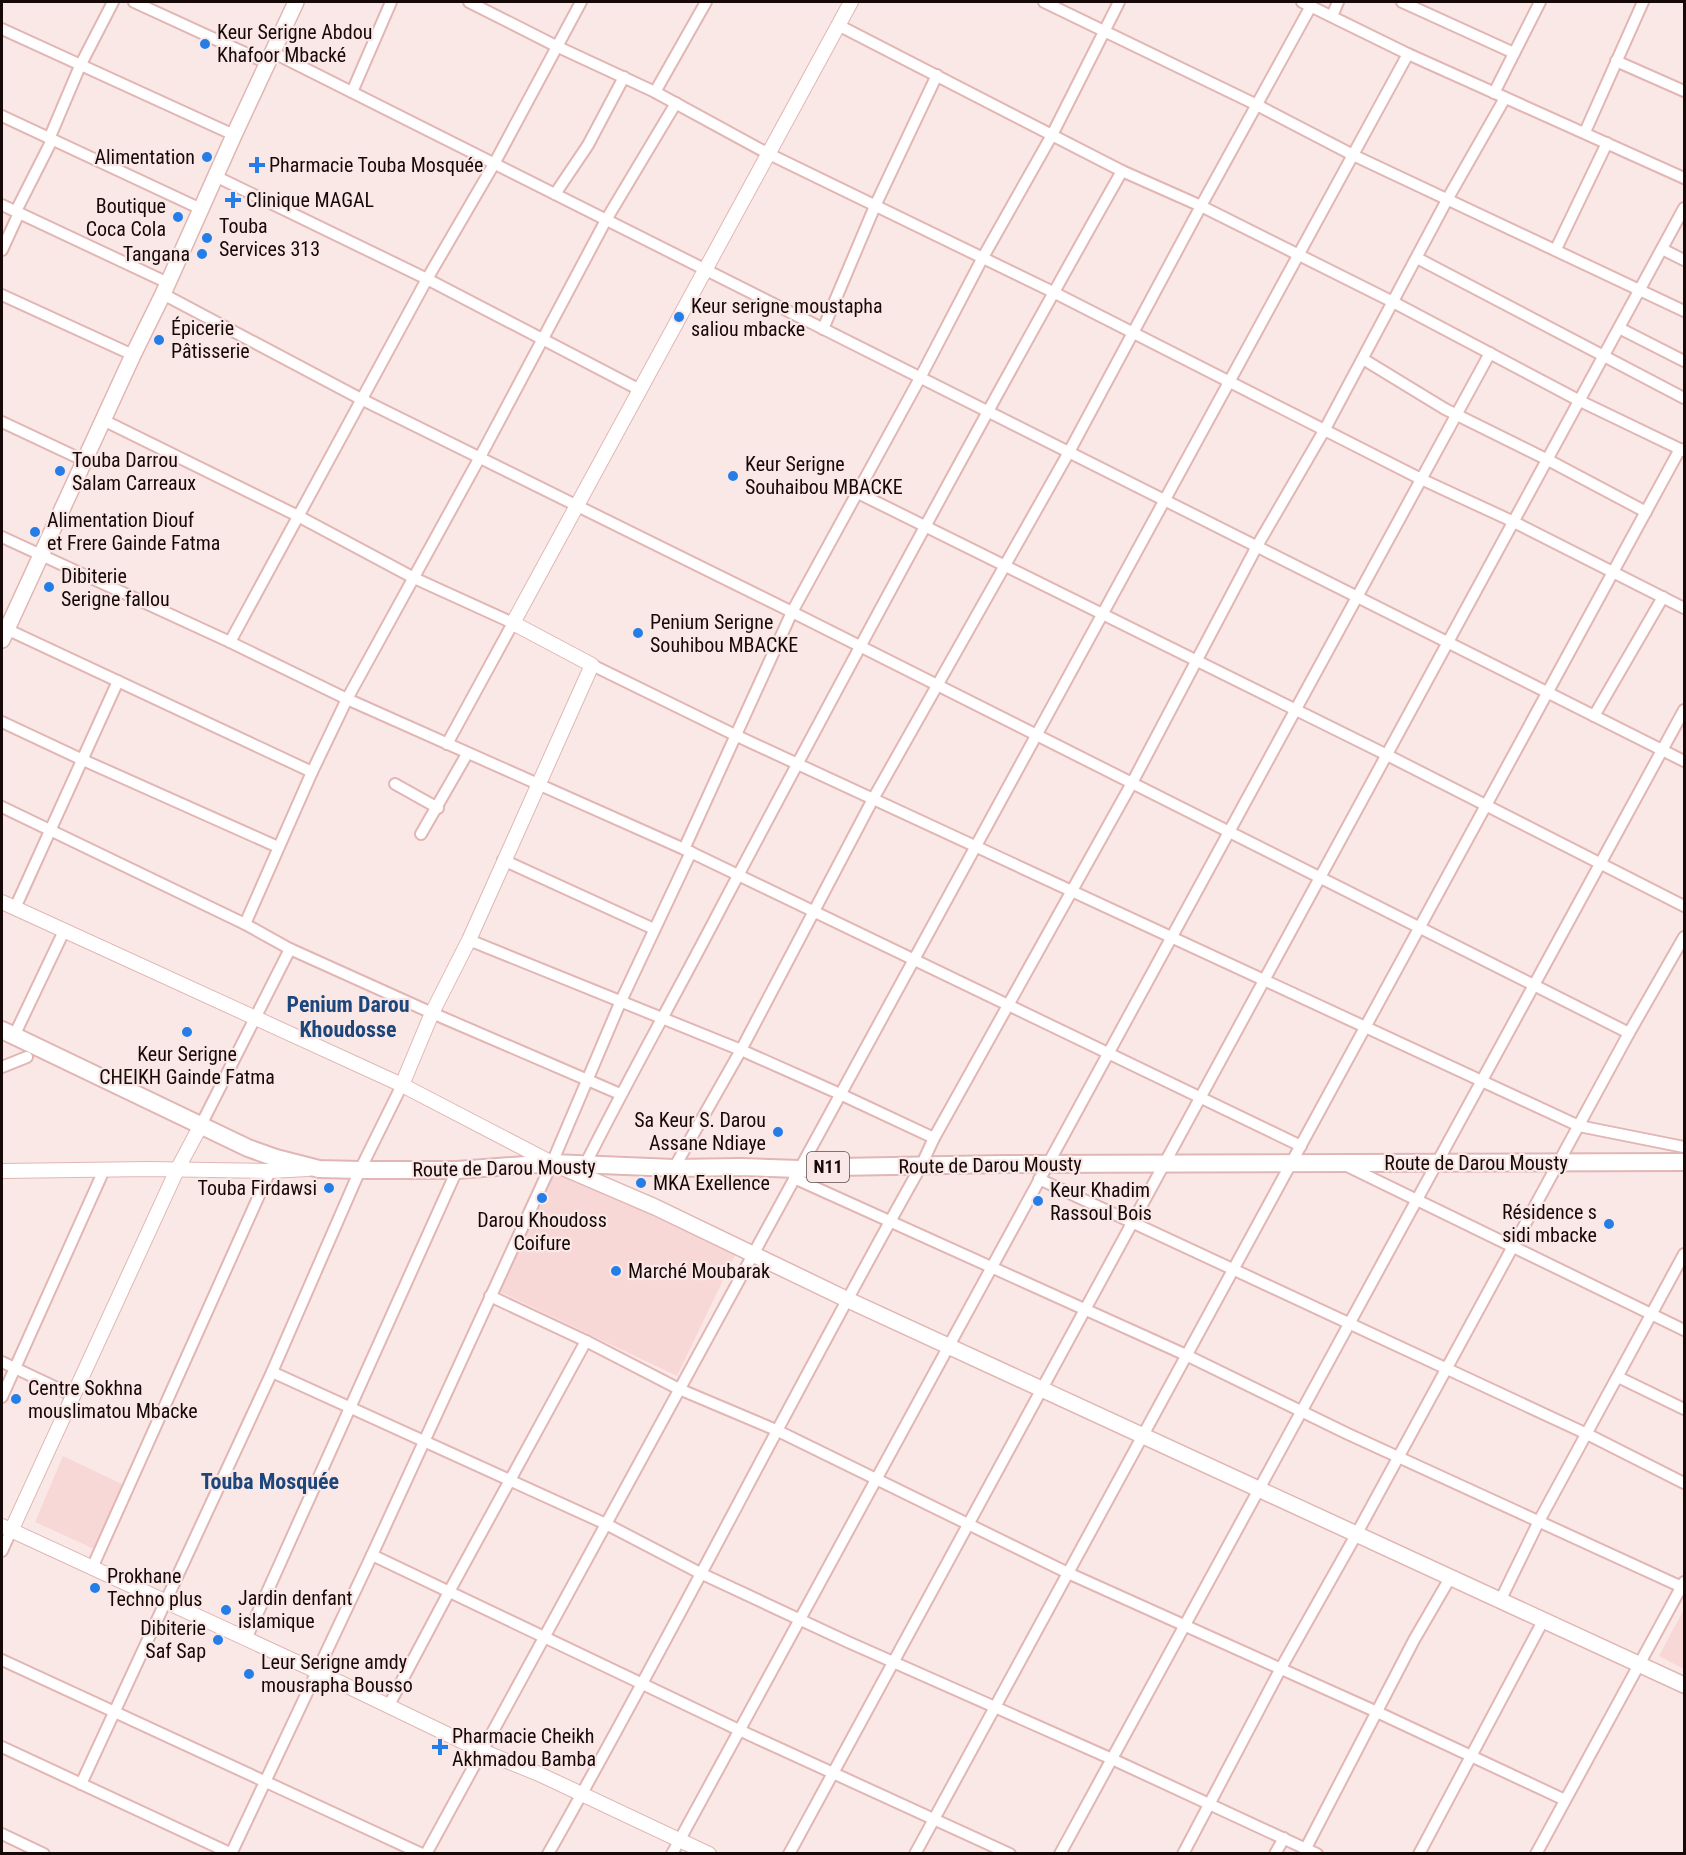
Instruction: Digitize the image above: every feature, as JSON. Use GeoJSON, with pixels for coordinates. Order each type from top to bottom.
{"type":"FeatureCollection","features":[{"type":"Feature","properties":{"kind":"main road"},"geometry":{"type":"LineString","coordinates":[[3,632],[166,288],[296,2]]}},
{"type":"Feature","properties":{"kind":"main road","name":"Route de Darou Mousty"},"geometry":{"type":"LineString","coordinates":[[8,1033],[248,1148],[319,1169],[457,1170],[552,1163],[674,1168],[741,1167],[797,1174],[837,1167],[921,1166],[1043,1172],[1165,1164],[1684,1162]]}},
{"type":"Feature","properties":{"kind":"main road"},"geometry":{"type":"LineString","coordinates":[[552,1163],[655,1208],[846,1299],[1684,1685]]}},
{"type":"Feature","properties":{"kind":"street"},"geometry":{"type":"LineString","coordinates":[[2,250],[80,66],[112,2]]}},
{"type":"Feature","properties":{"kind":"street"},"geometry":{"type":"LineString","coordinates":[[134,2],[352,92],[1684,761]]}},
{"type":"Feature","properties":{"kind":"street"},"geometry":{"type":"LineString","coordinates":[[352,92],[391,2]]}},
{"type":"Feature","properties":{"kind":"street"},"geometry":{"type":"LineString","coordinates":[[469,2],[556,46],[656,92],[767,153],[1053,292],[1421,479],[1514,522],[1684,607]]}},
{"type":"Feature","properties":{"kind":"street"},"geometry":{"type":"LineString","coordinates":[[230,642],[361,399],[494,164],[581,2]]}},
{"type":"Feature","properties":{"kind":"street"},"geometry":{"type":"LineString","coordinates":[[656,92],[706,2]]}},
{"type":"Feature","properties":{"kind":"street"},"geometry":{"type":"LineString","coordinates":[[447,744],[850,2]]}},
{"type":"Feature","properties":{"kind":"street"},"geometry":{"type":"LineString","coordinates":[[1044,2],[1257,105],[1353,155],[1684,311]]}},
{"type":"Feature","properties":{"kind":"street"},"geometry":{"type":"LineString","coordinates":[[2,1747],[231,1853],[372,1555],[552,1163],[586,1080],[688,850],[735,735],[792,612],[920,378],[982,259],[1052,135],[1119,2]]}},
{"type":"Feature","properties":{"kind":"street"},"geometry":{"type":"LineString","coordinates":[[1332,16],[1338,2]]}},
{"type":"Feature","properties":{"kind":"street"},"geometry":{"type":"LineString","coordinates":[[1402,2],[1514,52]]}},
{"type":"Feature","properties":{"kind":"street"},"geometry":{"type":"LineString","coordinates":[[1494,93],[1540,2]]}},
{"type":"Feature","properties":{"kind":"street"},"geometry":{"type":"LineString","coordinates":[[1585,132],[1643,2]]}},
{"type":"Feature","properties":{"kind":"street"},"geometry":{"type":"LineString","coordinates":[[674,1168],[741,1050],[873,799],[1069,452],[1257,105],[1307,4],[1408,54],[1684,178]]}},
{"type":"Feature","properties":{"kind":"street"},"geometry":{"type":"LineString","coordinates":[[838,25],[1122,171],[1201,206],[1393,302],[1580,401],[1682,450],[1613,572],[915,1854]]}},
{"type":"Feature","properties":{"kind":"street"},"geometry":{"type":"LineString","coordinates":[[2,29],[234,135]]}},
{"type":"Feature","properties":{"kind":"street"},"geometry":{"type":"LineString","coordinates":[[2,1660],[424,1854],[1408,54]]}},
{"type":"Feature","properties":{"kind":"street"},"geometry":{"type":"LineString","coordinates":[[1616,61],[1684,91]]}},
{"type":"Feature","properties":{"kind":"street"},"geometry":{"type":"LineString","coordinates":[[823,329],[875,206],[937,75]]}},
{"type":"Feature","properties":{"kind":"street"},"geometry":{"type":"LineString","coordinates":[[555,195],[588,145],[624,77]]}},
{"type":"Feature","properties":{"kind":"street"},"geometry":{"type":"LineString","coordinates":[[548,1854],[643,1684],[846,1299],[1131,783],[1257,546],[1325,429],[1448,198],[1505,98]]}},
{"type":"Feature","properties":{"kind":"street"},"geometry":{"type":"LineString","coordinates":[[245,924],[347,699],[480,457],[606,220],[676,103]]}},
{"type":"Feature","properties":{"kind":"street"},"geometry":{"type":"LineString","coordinates":[[2,116],[201,209]]}},
{"type":"Feature","properties":{"kind":"street"},"geometry":{"type":"LineString","coordinates":[[1556,249],[1607,143]]}},
{"type":"Feature","properties":{"kind":"street"},"geometry":{"type":"LineString","coordinates":[[585,1165],[620,1094],[664,1017],[797,764],[1053,292],[1122,171]]}},
{"type":"Feature","properties":{"kind":"street"},"geometry":{"type":"LineString","coordinates":[[215,176],[427,279],[639,390]]}},
{"type":"Feature","properties":{"kind":"street"},"geometry":{"type":"LineString","coordinates":[[2,205],[166,288],[361,399],[792,612],[1629,1033]]}},
{"type":"Feature","properties":{"kind":"street"},"geometry":{"type":"LineString","coordinates":[[789,1854],[1684,208]]}},
{"type":"Feature","properties":{"kind":"street"},"geometry":{"type":"LineString","coordinates":[[1662,249],[1684,260]]}},
{"type":"Feature","properties":{"kind":"street"},"geometry":{"type":"LineString","coordinates":[[1417,258],[1684,398]]}},
{"type":"Feature","properties":{"kind":"street"},"geometry":{"type":"LineString","coordinates":[[2,295],[133,355]]}},
{"type":"Feature","properties":{"kind":"street"},"geometry":{"type":"LineString","coordinates":[[1619,328],[1684,361]]}},
{"type":"Feature","properties":{"kind":"street"},"geometry":{"type":"LineString","coordinates":[[672,1854],[1490,353]]}},
{"type":"Feature","properties":{"kind":"street"},"geometry":{"type":"LineString","coordinates":[[1363,359],[1456,414],[1646,512]]}},
{"type":"Feature","properties":{"kind":"street"},"geometry":{"type":"LineString","coordinates":[[103,420],[298,516],[414,578],[513,623],[592,665],[735,735],[1579,1126],[1684,1146]]}},
{"type":"Feature","properties":{"kind":"street"},"geometry":{"type":"LineString","coordinates":[[2,422],[85,460]]}},
{"type":"Feature","properties":{"kind":"street"},"geometry":{"type":"LineString","coordinates":[[858,493],[1387,755],[1684,906]]}},
{"type":"Feature","properties":{"kind":"street"},"geometry":{"type":"LineString","coordinates":[[2,537],[230,642],[347,699],[688,850],[1300,1146]]}},
{"type":"Feature","properties":{"kind":"street"},"geometry":{"type":"LineString","coordinates":[[1594,716],[1663,597]]}},
{"type":"Feature","properties":{"kind":"street"},"geometry":{"type":"LineString","coordinates":[[3,632],[118,681],[312,772]]}},
{"type":"Feature","properties":{"kind":"street"},"geometry":{"type":"LineString","coordinates":[[81,1784],[272,1372],[360,1170],[402,1085],[432,1013],[469,940],[592,665]]}},
{"type":"Feature","properties":{"kind":"street"},"geometry":{"type":"LineString","coordinates":[[15,908],[118,681]]}},
{"type":"Feature","properties":{"kind":"street"},"geometry":{"type":"LineString","coordinates":[[1060,1854],[1684,710]]}},
{"type":"Feature","properties":{"kind":"street"},"geometry":{"type":"LineString","coordinates":[[2,722],[278,847]]}},
{"type":"Feature","properties":{"kind":"street"},"geometry":{"type":"LineString","coordinates":[[421,834],[438,808],[467,753]]}},
{"type":"Feature","properties":{"kind":"street"},"geometry":{"type":"LineString","coordinates":[[394,784],[438,808]]}},
{"type":"Feature","properties":{"kind":"street"},"geometry":{"type":"LineString","coordinates":[[2,807],[245,924],[290,949],[620,1094]]}},
{"type":"Feature","properties":{"kind":"street"},"geometry":{"type":"LineString","coordinates":[[503,860],[654,929]]}},
{"type":"Feature","properties":{"kind":"street"},"geometry":{"type":"LineString","coordinates":[[2,902],[402,1085],[552,1163]]}},
{"type":"Feature","properties":{"kind":"street"},"geometry":{"type":"LineString","coordinates":[[8,1033],[64,931]]}},
{"type":"Feature","properties":{"kind":"street"},"geometry":{"type":"LineString","coordinates":[[1183,1854],[1281,1668],[1356,1535],[1629,1033],[1684,937]]}},
{"type":"Feature","properties":{"kind":"street"},"geometry":{"type":"LineString","coordinates":[[469,940],[620,1003],[664,1017],[934,1138]]}},
{"type":"Feature","properties":{"kind":"street"},"geometry":{"type":"LineString","coordinates":[[2,1551],[6,1528],[74,1396],[177,1170],[290,949]]}},
{"type":"Feature","properties":{"kind":"street"},"geometry":{"type":"LineString","coordinates":[[2,1067],[27,1057]]}},
{"type":"Feature","properties":{"kind":"street"},"geometry":{"type":"LineString","coordinates":[[1342,1164],[1684,1330]]}},
{"type":"Feature","properties":{"kind":"street"},"geometry":{"type":"LineString","coordinates":[[2,1171],[319,1169]]}},
{"type":"Feature","properties":{"kind":"street"},"geometry":{"type":"LineString","coordinates":[[2,1397],[104,1170]]}},
{"type":"Feature","properties":{"kind":"street"},"geometry":{"type":"LineString","coordinates":[[246,1639],[457,1170]]}},
{"type":"Feature","properties":{"kind":"street"},"geometry":{"type":"LineString","coordinates":[[92,1568],[270,1171]]}},
{"type":"Feature","properties":{"kind":"street"},"geometry":{"type":"LineString","coordinates":[[1043,1172],[1132,1222],[1587,1434],[1684,1483]]}},
{"type":"Feature","properties":{"kind":"street"},"geometry":{"type":"LineString","coordinates":[[797,1174],[890,1222],[1186,1355],[1301,1412],[1684,1585],[1536,1854]]}},
{"type":"Feature","properties":{"kind":"street"},"geometry":{"type":"LineString","coordinates":[[1500,1601],[1539,1521],[1684,1254]]}},
{"type":"Feature","properties":{"kind":"street"},"geometry":{"type":"LineString","coordinates":[[490,1296],[586,1341],[679,1389],[776,1430],[1068,1572],[1565,1800]]}},
{"type":"Feature","properties":{"kind":"street"},"geometry":{"type":"LineString","coordinates":[[389,1705],[586,1341]]}},
{"type":"Feature","properties":{"kind":"street"},"geometry":{"type":"LineString","coordinates":[[2,1362],[74,1396]]}},
{"type":"Feature","properties":{"kind":"street"},"geometry":{"type":"LineString","coordinates":[[272,1372],[606,1524],[700,1573],[893,1663],[1112,1759],[1317,1854]]}},
{"type":"Feature","properties":{"kind":"street"},"geometry":{"type":"LineString","coordinates":[[1618,1377],[1684,1409]]}},
{"type":"Feature","properties":{"kind":"street"},"geometry":{"type":"LineString","coordinates":[[6,1528],[389,1705],[482,1751],[539,1774],[709,1854]]}},
{"type":"Feature","properties":{"kind":"street"},"geometry":{"type":"LineString","coordinates":[[372,1555],[450,1590],[739,1730],[1010,1854]]}},
{"type":"Feature","properties":{"kind":"street"},"geometry":{"type":"LineString","coordinates":[[1306,1848],[1413,1640],[1450,1578]]}},
{"type":"Feature","properties":{"kind":"street"},"geometry":{"type":"LineString","coordinates":[[1419,1854],[1543,1621]]}},
{"type":"Feature","properties":{"kind":"street"},"geometry":{"type":"LineString","coordinates":[[2,1834],[44,1854]]}},
{"type":"Feature","properties":{"kind":"street"},"geometry":{"type":"LineString","coordinates":[[1275,1854],[1284,1838]]}},
{"type":"Feature","properties":{"kind":"shaded area","name":"Marché Moubarak"},"geometry":{"type":"Polygon","coordinates":[[[556,1165],[737,1251],[677,1376],[496,1290],[556,1165]]]}},
{"type":"Feature","properties":{"kind":"shaded area"},"geometry":{"type":"Polygon","coordinates":[[[63,1456],[124,1485],[94,1549],[35,1522],[63,1456]]]}},
{"type":"Feature","properties":{"kind":"shaded area"},"geometry":{"type":"Polygon","coordinates":[[[1684,1609],[1684,1669],[1659,1656],[1684,1609]]]}},
{"type":"Feature","properties":{"kind":"place","name":"Keur Serigne Abdou Khafoor Mbacké"},"geometry":{"type":"Point","coordinates":[205,44]}},
{"type":"Feature","properties":{"kind":"place","name":"Alimentation"},"geometry":{"type":"Point","coordinates":[207,157]}},
{"type":"Feature","properties":{"kind":"place","name":"Pharmacie Touba Mosquée"},"geometry":{"type":"Point","coordinates":[257,165]}},
{"type":"Feature","properties":{"kind":"place","name":"Clinique MAGAL"},"geometry":{"type":"Point","coordinates":[233,200]}},
{"type":"Feature","properties":{"kind":"place","name":"Boutique Coca Cola"},"geometry":{"type":"Point","coordinates":[178,217]}},
{"type":"Feature","properties":{"kind":"place","name":"Touba Services 313"},"geometry":{"type":"Point","coordinates":[207,238]}},
{"type":"Feature","properties":{"kind":"place","name":"Tangana"},"geometry":{"type":"Point","coordinates":[202,254]}},
{"type":"Feature","properties":{"kind":"place","name":"Keur serigne moustapha saliou mbacke"},"geometry":{"type":"Point","coordinates":[679,317]}},
{"type":"Feature","properties":{"kind":"place","name":"Épicerie Pâtisserie"},"geometry":{"type":"Point","coordinates":[159,340]}},
{"type":"Feature","properties":{"kind":"place","name":"Touba Darrou Salam Carreaux"},"geometry":{"type":"Point","coordinates":[60,471]}},
{"type":"Feature","properties":{"kind":"place","name":"Keur Serigne Souhaibou MBACKE"},"geometry":{"type":"Point","coordinates":[733,476]}},
{"type":"Feature","properties":{"kind":"place","name":"Alimentation Diouf et Frere Gainde Fatma"},"geometry":{"type":"Point","coordinates":[35,532]}},
{"type":"Feature","properties":{"kind":"place","name":"Dibiterie Serigne fallou"},"geometry":{"type":"Point","coordinates":[49,587]}},
{"type":"Feature","properties":{"kind":"place","name":"Penium Serigne Souhibou MBACKE"},"geometry":{"type":"Point","coordinates":[638,633]}},
{"type":"Feature","properties":{"kind":"place","name":"Keur Serigne CHEIKH Gainde Fatma"},"geometry":{"type":"Point","coordinates":[187,1032]}},
{"type":"Feature","properties":{"kind":"place","name":"Sa Keur S. Darou Assane Ndiaye"},"geometry":{"type":"Point","coordinates":[778,1132]}},
{"type":"Feature","properties":{"kind":"place","name":"MKA Exellence"},"geometry":{"type":"Point","coordinates":[641,1183]}},
{"type":"Feature","properties":{"kind":"place","name":"Touba Firdawsi"},"geometry":{"type":"Point","coordinates":[329,1188]}},
{"type":"Feature","properties":{"kind":"place","name":"Darou Khoudoss Coifure"},"geometry":{"type":"Point","coordinates":[542,1198]}},
{"type":"Feature","properties":{"kind":"place","name":"Keur Khadim Rassoul Bois"},"geometry":{"type":"Point","coordinates":[1038,1201]}},
{"type":"Feature","properties":{"kind":"place","name":"Résidence s sidi mbacke"},"geometry":{"type":"Point","coordinates":[1609,1224]}},
{"type":"Feature","properties":{"kind":"place","name":"Marché Moubarak"},"geometry":{"type":"Point","coordinates":[616,1271]}},
{"type":"Feature","properties":{"kind":"place","name":"Centre Sokhna mouslimatou Mbacke"},"geometry":{"type":"Point","coordinates":[16,1399]}},
{"type":"Feature","properties":{"kind":"place","name":"Prokhane Techno plus"},"geometry":{"type":"Point","coordinates":[95,1588]}},
{"type":"Feature","properties":{"kind":"place","name":"Jardin denfant islamique"},"geometry":{"type":"Point","coordinates":[226,1610]}},
{"type":"Feature","properties":{"kind":"place","name":"Dibiterie Saf Sap"},"geometry":{"type":"Point","coordinates":[218,1640]}},
{"type":"Feature","properties":{"kind":"place","name":"Leur Serigne amdy mousrapha Bousso"},"geometry":{"type":"Point","coordinates":[249,1674]}},
{"type":"Feature","properties":{"kind":"place","name":"Pharmacie Cheikh Akhmadou Bamba"},"geometry":{"type":"Point","coordinates":[440,1747]}},
{"type":"Feature","properties":{"kind":"district","name":"Penium Darou Khoudosse"},"geometry":{"type":"Point","coordinates":[348,1016]}},
{"type":"Feature","properties":{"kind":"district","name":"Touba Mosquée"},"geometry":{"type":"Point","coordinates":[270,1481]}}]}
